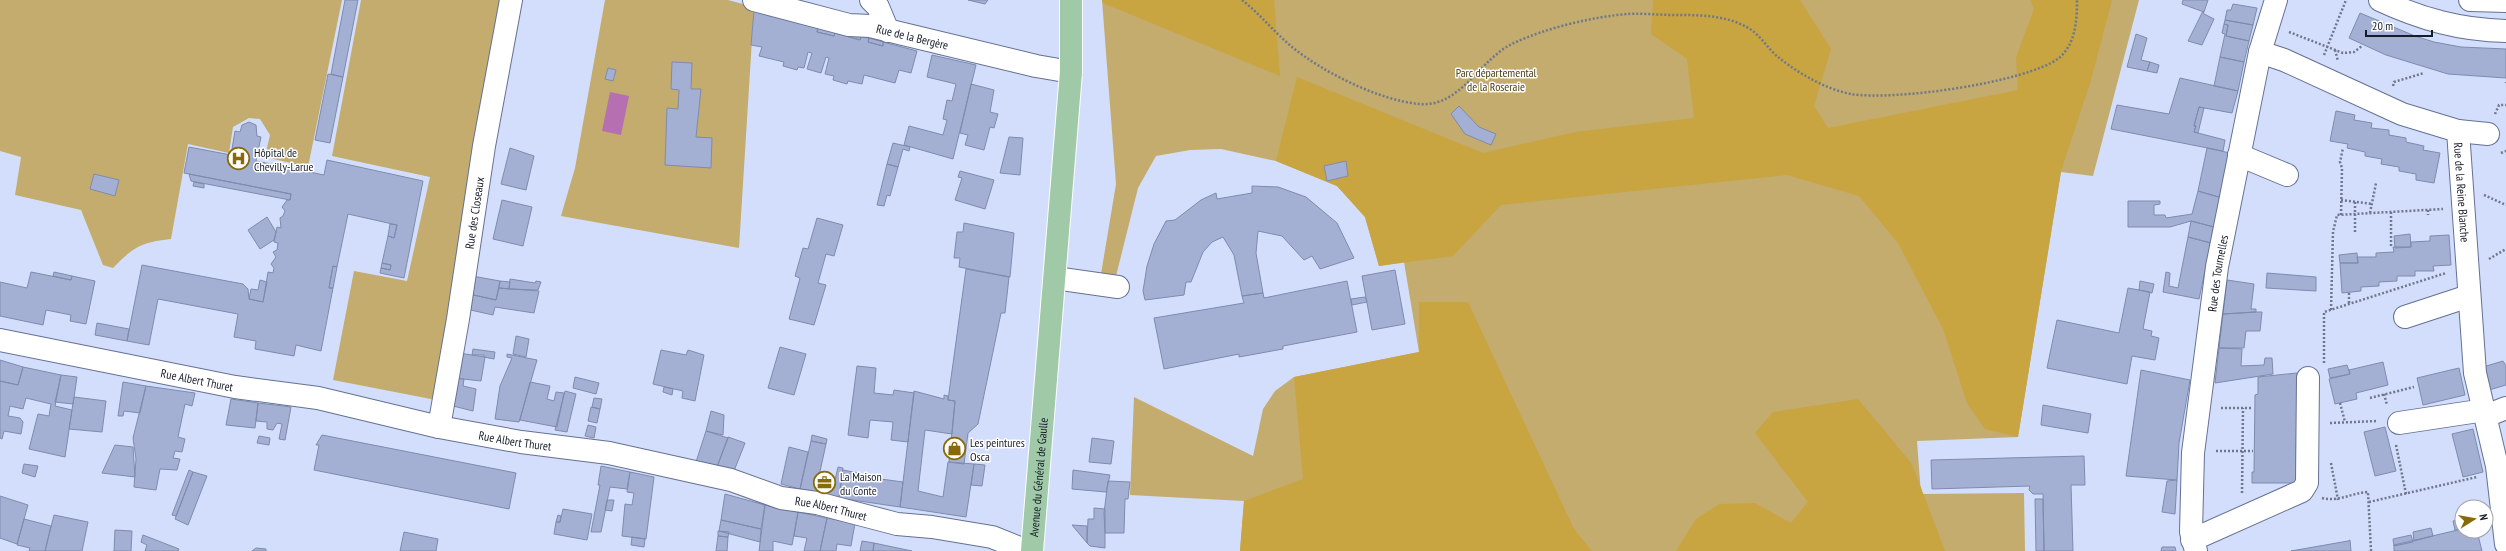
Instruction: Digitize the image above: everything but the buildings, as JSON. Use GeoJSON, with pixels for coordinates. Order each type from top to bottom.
{"type":"FeatureCollection","features":[{"type":"Feature","properties":{"kind":"main road","name":"Avenue du Général de Gaulle"},"geometry":{"type":"LineString","coordinates":[[1032,551],[1071,72],[1071,0]]}},
{"type":"Feature","properties":{"kind":"street","name":"Rue des Closeaux"},"geometry":{"type":"LineString","coordinates":[[439,427],[458,319],[484,146],[511,0]]}},
{"type":"Feature","properties":{"kind":"street","name":"Rue de la Bergère"},"geometry":{"type":"LineString","coordinates":[[754,0],[849,24],[888,31],[1036,66],[1071,72]]}},
{"type":"Feature","properties":{"kind":"street"},"geometry":{"type":"LineString","coordinates":[[871,0],[878,7],[888,31]]}},
{"type":"Feature","properties":{"kind":"street","name":"Rue des Tournelles"},"geometry":{"type":"LineString","coordinates":[[2194,545],[2193,453],[2217,266],[2260,52],[2276,0]]}},
{"type":"Feature","properties":{"kind":"street"},"geometry":{"type":"LineString","coordinates":[[2380,0],[2414,16],[2452,26],[2506,31]]}},
{"type":"Feature","properties":{"kind":"street"},"geometry":{"type":"LineString","coordinates":[[2470,0],[2506,1]]}},
{"type":"Feature","properties":{"kind":"street","name":"Rue de la Reine Blanche"},"geometry":{"type":"LineString","coordinates":[[2260,52],[2316,74],[2402,114],[2458,131],[2475,373],[2492,411],[2506,544]]}},
{"type":"Feature","properties":{"kind":"street"},"geometry":{"type":"LineString","coordinates":[[2458,131],[2488,134]]}},
{"type":"Feature","properties":{"kind":"street"},"geometry":{"type":"LineString","coordinates":[[2239,155],[2287,175]]}},
{"type":"Feature","properties":{"kind":"street"},"geometry":{"type":"LineString","coordinates":[[1055,278],[1118,287]]}},
{"type":"Feature","properties":{"kind":"street"},"geometry":{"type":"LineString","coordinates":[[2405,317],[2469,296]]}},
{"type":"Feature","properties":{"kind":"street","name":"Rue Albert Thuret"},"geometry":{"type":"LineString","coordinates":[[0,340],[235,387],[318,398],[439,427],[521,442],[617,455],[731,480],[781,498],[817,503],[897,524],[932,527],[992,537],[1027,551]]}},
{"type":"Feature","properties":{"kind":"street"},"geometry":{"type":"LineString","coordinates":[[2194,545],[2244,516],[2302,491],[2307,483],[2308,423],[2316,373]]}},
{"type":"Feature","properties":{"kind":"street"},"geometry":{"type":"LineString","coordinates":[[2397,432],[2492,411]]}},
{"type":"Feature","properties":{"kind":"path"},"geometry":{"type":"LineString","coordinates":[[1242,0],[1307,58],[1343,78],[1375,92],[1402,101],[1422,104],[1455,95],[1481,69],[1511,44],[1548,29],[1626,14],[1717,16],[1750,30],[1778,57],[1816,82],[1851,94],[1903,94],[1955,88],[2032,73],[2061,56],[2077,27],[2076,0]]}},
{"type":"Feature","properties":{"kind":"path"},"geometry":{"type":"LineString","coordinates":[[2316,74],[2346,0]]}},
{"type":"Feature","properties":{"kind":"path"},"geometry":{"type":"LineString","coordinates":[[2284,30],[2348,54],[2362,46]]}},
{"type":"Feature","properties":{"kind":"path"},"geometry":{"type":"LineString","coordinates":[[2385,106],[2394,82],[2424,73]]}},
{"type":"Feature","properties":{"kind":"path"},"geometry":{"type":"LineString","coordinates":[[2340,215],[2342,168],[2340,162],[2343,148]]}},
{"type":"Feature","properties":{"kind":"path"},"geometry":{"type":"LineString","coordinates":[[2370,213],[2376,184]]}},
{"type":"Feature","properties":{"kind":"path"},"geometry":{"type":"LineString","coordinates":[[2341,200],[2372,204]]}},
{"type":"Feature","properties":{"kind":"path"},"geometry":{"type":"LineString","coordinates":[[2355,202],[2356,234]]}},
{"type":"Feature","properties":{"kind":"path"},"geometry":{"type":"LineString","coordinates":[[2331,310],[2333,232],[2337,215],[2448,209]]}},
{"type":"Feature","properties":{"kind":"path"},"geometry":{"type":"LineString","coordinates":[[2428,210],[2428,215]]}},
{"type":"Feature","properties":{"kind":"path"},"geometry":{"type":"LineString","coordinates":[[2391,212],[2391,246]]}},
{"type":"Feature","properties":{"kind":"path"},"geometry":{"type":"LineString","coordinates":[[2316,373],[2324,312],[2452,271]]}},
{"type":"Feature","properties":{"kind":"path"},"geometry":{"type":"LineString","coordinates":[[2349,293],[2349,304]]}},
{"type":"Feature","properties":{"kind":"path"},"geometry":{"type":"LineString","coordinates":[[2370,398],[2414,387]]}},
{"type":"Feature","properties":{"kind":"path"},"geometry":{"type":"LineString","coordinates":[[2340,403],[2346,422]]}},
{"type":"Feature","properties":{"kind":"path"},"geometry":{"type":"LineString","coordinates":[[2243,408],[2242,506],[2244,516]]}},
{"type":"Feature","properties":{"kind":"path"},"geometry":{"type":"LineString","coordinates":[[2214,409],[2253,408]]}},
{"type":"Feature","properties":{"kind":"path"},"geometry":{"type":"LineString","coordinates":[[2308,423],[2359,423],[2390,420],[2397,432],[2406,494]]}},
{"type":"Feature","properties":{"kind":"path"},"geometry":{"type":"LineString","coordinates":[[2211,450],[2253,451]]}},
{"type":"Feature","properties":{"kind":"path"},"geometry":{"type":"LineString","coordinates":[[2331,462],[2338,500]]}},
{"type":"Feature","properties":{"kind":"path"},"geometry":{"type":"LineString","coordinates":[[2368,502],[2483,475]]}},
{"type":"Feature","properties":{"kind":"path"},"geometry":{"type":"LineString","coordinates":[[2307,483],[2317,497],[2338,500],[2359,493],[2368,492],[2371,551]]}},
{"type":"Feature","properties":{"kind":"green space"},"geometry":{"type":"Polygon","coordinates":[[[0,0],[342,0],[308,167],[265,157],[270,135],[260,119],[249,118],[233,127],[229,153],[188,144],[171,239],[145,244],[132,250],[113,268],[103,265],[81,210],[15,195],[21,157],[0,151],[0,0]]]}},
{"type":"Feature","properties":{"kind":"green space"},"geometry":{"type":"Polygon","coordinates":[[[361,0],[500,0],[436,400],[333,380],[354,271],[407,281],[430,177],[332,156],[361,0]]]}},
{"type":"Feature","properties":{"kind":"green space"},"geometry":{"type":"Polygon","coordinates":[[[605,0],[728,0],[754,7],[739,248],[561,216],[575,168],[605,0]]]}},
{"type":"Feature","properties":{"kind":"green space","name":"Parc départemental de la Roseraie"},"geometry":{"type":"Polygon","coordinates":[[[1102,0],[2139,0],[2093,176],[2061,172],[2018,437],[1917,441],[1921,494],[2024,493],[2025,551],[1240,551],[1244,501],[1130,495],[1134,397],[1253,456],[1263,409],[1275,391],[1294,377],[1419,352],[1404,262],[1379,266],[1365,217],[1337,186],[1276,161],[1221,149],[1190,150],[1156,156],[1138,188],[1116,276],[1101,274],[1116,184],[1102,0]]]}},
{"type":"Feature","properties":{"kind":"shaded area"},"geometry":{"type":"Polygon","coordinates":[[[1102,0],[1274,0],[1280,76],[1103,3],[1102,0]]]}},
{"type":"Feature","properties":{"kind":"shaded area"},"geometry":{"type":"Polygon","coordinates":[[[1653,0],[1800,0],[1831,49],[1814,106],[1828,128],[2018,90],[2016,57],[2034,9],[2030,0],[2112,0],[2091,80],[2061,171],[2018,437],[1985,429],[1967,403],[1943,329],[1898,243],[1859,196],[1787,175],[1501,205],[1453,256],[1379,266],[1365,217],[1337,186],[1276,161],[1297,77],[1483,153],[1575,132],[1694,118],[1687,59],[1651,34],[1653,0]]]}},
{"type":"Feature","properties":{"kind":"shaded area"},"geometry":{"type":"Polygon","coordinates":[[[610,92],[629,96],[621,135],[602,131],[610,92]]]}},
{"type":"Feature","properties":{"kind":"shaded area"},"geometry":{"type":"Polygon","coordinates":[[[1419,302],[1468,302],[1574,529],[1592,551],[1240,551],[1244,501],[1303,479],[1294,377],[1419,352],[1419,302]]]}},
{"type":"Feature","properties":{"kind":"shaded area"},"geometry":{"type":"Polygon","coordinates":[[[1858,399],[1912,464],[1945,551],[1676,551],[1696,519],[1719,504],[1755,503],[1791,523],[1808,502],[1755,433],[1773,412],[1858,399]]]}},
{"type":"Feature","properties":{"kind":"place","name":"Hôpital de Chevilly-Larue"},"geometry":{"type":"Point","coordinates":[238,159]}},
{"type":"Feature","properties":{"kind":"place","name":"Les peintures Osca"},"geometry":{"type":"Point","coordinates":[954,449]}},
{"type":"Feature","properties":{"kind":"place","name":"La Maison du Conte"},"geometry":{"type":"Point","coordinates":[824,483]}}]}
